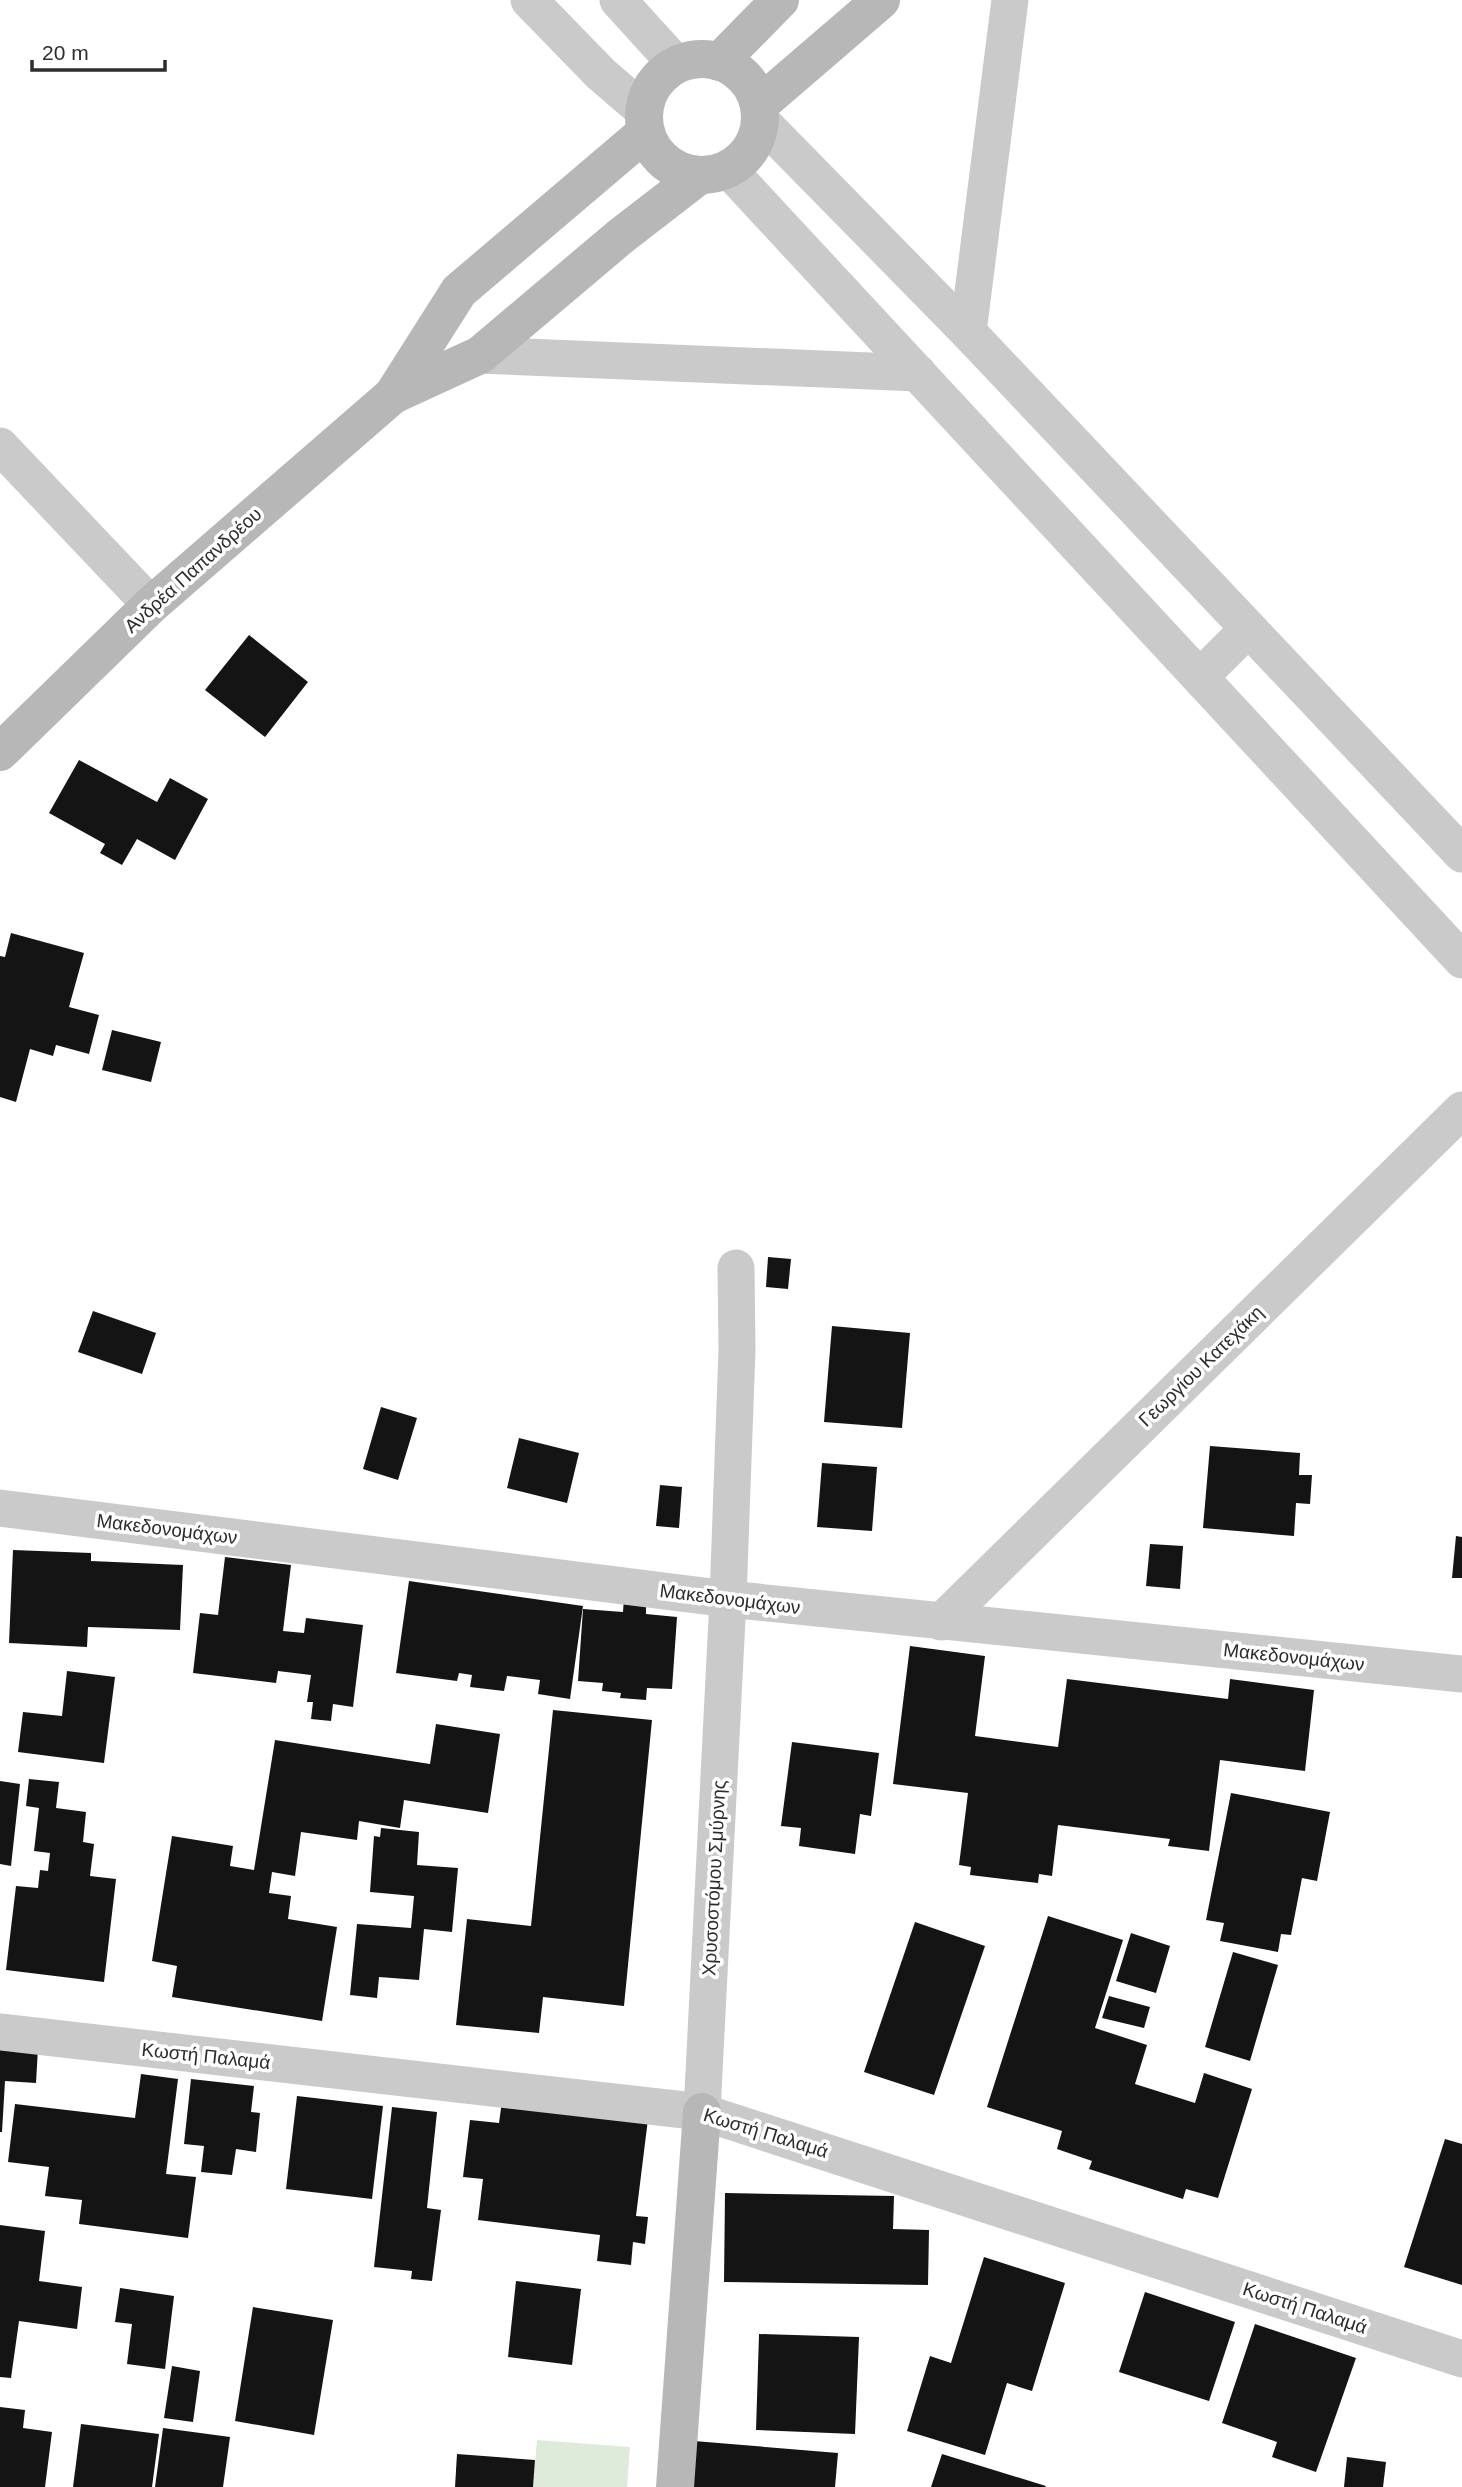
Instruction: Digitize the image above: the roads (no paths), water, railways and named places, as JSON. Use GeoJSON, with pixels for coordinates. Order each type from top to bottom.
{"type":"FeatureCollection","features":[{"type":"Feature","properties":{"kind":"street"},"geometry":{"type":"LineString","coordinates":[[529,0],[645,122]]}},
{"type":"Feature","properties":{"kind":"street"},"geometry":{"type":"LineString","coordinates":[[618,0],[677,65]]}},
{"type":"Feature","properties":{"kind":"street"},"geometry":{"type":"LineString","coordinates":[[719,62],[780,0]]}},
{"type":"Feature","properties":{"kind":"street"},"geometry":{"type":"LineString","coordinates":[[760,113],[881,0]]}},
{"type":"Feature","properties":{"kind":"street"},"geometry":{"type":"LineString","coordinates":[[968,332],[1010,0]]}},
{"type":"Feature","properties":{"kind":"street"},"geometry":{"type":"LineString","coordinates":[[698,59],[719,62],[737,71],[751,86],[760,113],[758,135],[741,160],[714,172],[682,172],[666,163],[653,149],[645,122],[650,92],[661,76],[677,65],[698,59]]}},
{"type":"Feature","properties":{"kind":"street"},"geometry":{"type":"LineString","coordinates":[[760,113],[1462,854]]}},
{"type":"Feature","properties":{"kind":"street","name":"Ανδρέα Παπανδρέου"},"geometry":{"type":"LineString","coordinates":[[393,395],[459,291],[645,122]]}},
{"type":"Feature","properties":{"kind":"street"},"geometry":{"type":"LineString","coordinates":[[714,172],[918,373],[1462,960]]}},
{"type":"Feature","properties":{"kind":"street","name":"Ανδρέα Παπανδρέου"},"geometry":{"type":"LineString","coordinates":[[0,752],[151,605],[393,395],[480,355],[621,236],[714,172]]}},
{"type":"Feature","properties":{"kind":"street"},"geometry":{"type":"LineString","coordinates":[[480,355],[918,373]]}},
{"type":"Feature","properties":{"kind":"street"},"geometry":{"type":"LineString","coordinates":[[0,446],[151,605]]}},
{"type":"Feature","properties":{"kind":"street"},"geometry":{"type":"LineString","coordinates":[[1200,677],[1248,629]]}},
{"type":"Feature","properties":{"kind":"street","name":"Γεωργίου Κατεχάκη"},"geometry":{"type":"LineString","coordinates":[[941,1622],[1462,1110]]}},
{"type":"Feature","properties":{"kind":"street","name":"Χρυσοστόμου Σμύρνης"},"geometry":{"type":"LineString","coordinates":[[675,2487],[702,2112],[728,1599],[737,1349],[736,1268]]}},
{"type":"Feature","properties":{"kind":"street","name":"Μακεδονομάχων"},"geometry":{"type":"LineString","coordinates":[[0,1508],[728,1599],[1462,1674]]}},
{"type":"Feature","properties":{"kind":"street","name":"Κωστή Παλαμά"},"geometry":{"type":"LineString","coordinates":[[0,2032],[702,2112],[1462,2359]]}}]}
